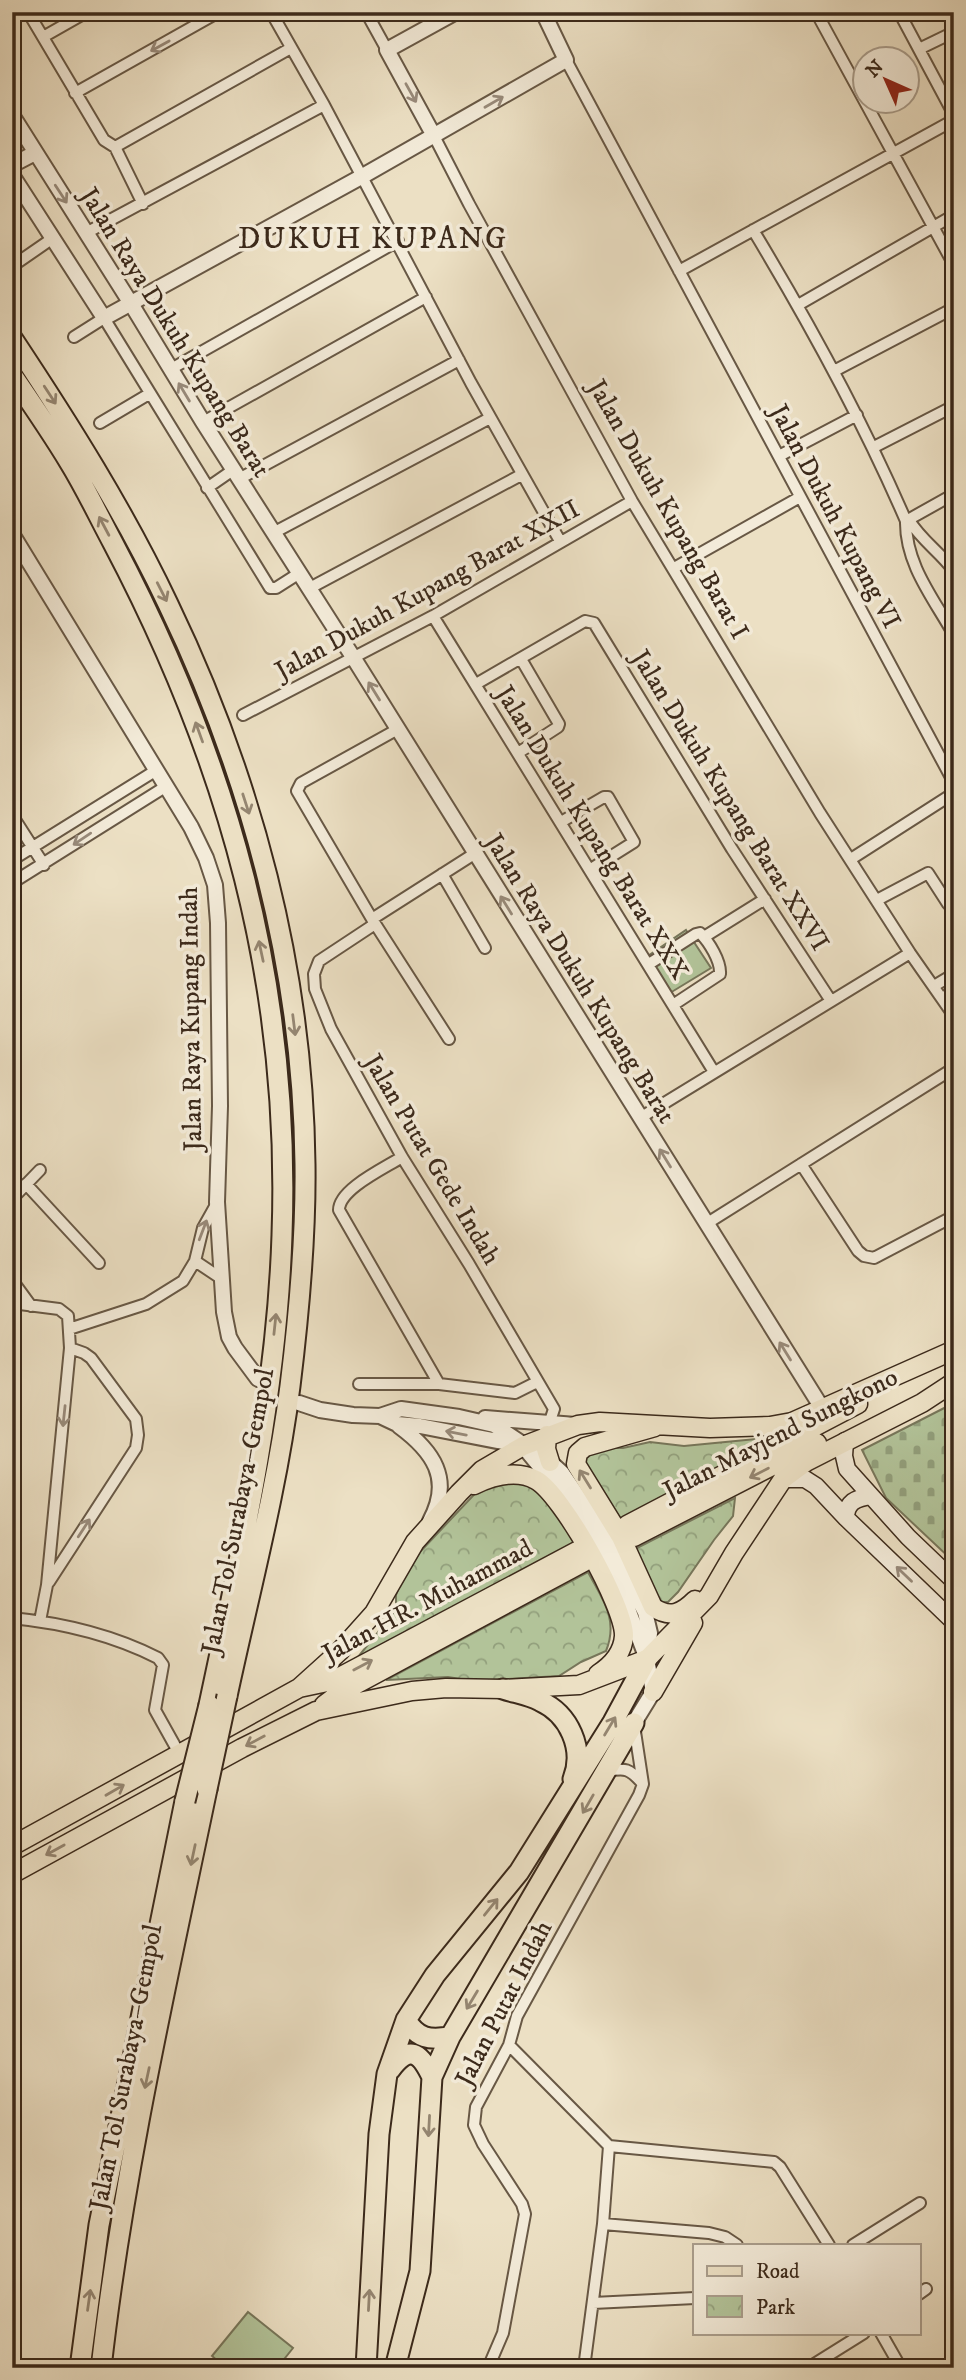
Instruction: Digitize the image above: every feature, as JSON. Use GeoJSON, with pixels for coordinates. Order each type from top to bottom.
{"type":"FeatureCollection","features":[{"type":"Feature","properties":{"kind":"highway","name":"Jalan Tol Surabaya–Gempol"},"geometry":{"type":"LineString","coordinates":[[12,338],[85,448],[167,601],[224,737],[272,894],[285,953],[302,1086],[305,1164],[300,1287],[282,1443],[145,2087],[110,2289],[101,2368]]}},
{"type":"Feature","properties":{"kind":"highway","name":"Jalan Tol Surabaya–Gempol"},"geometry":{"type":"LineString","coordinates":[[12,375],[75,471],[155,624],[190,706],[233,831],[268,981],[282,1117],[282,1239],[269,1379],[252,1491],[209,1704],[185,1801],[99,2225],[80,2368]]}},
{"type":"Feature","properties":{"kind":"highway"},"geometry":{"type":"LineString","coordinates":[[366,2368],[379,2134],[387,2074],[406,2020],[435,1975],[519,1872],[613,1722],[647,1660]]}},
{"type":"Feature","properties":{"kind":"highway"},"geometry":{"type":"LineString","coordinates":[[503,1689],[539,1700],[556,1710],[570,1730],[578,1755],[575,1774],[561,1805]]}},
{"type":"Feature","properties":{"kind":"highway"},"geometry":{"type":"LineString","coordinates":[[395,2368],[420,2271],[432,2077],[450,2037],[634,1723]]}},
{"type":"Feature","properties":{"kind":"highway"},"geometry":{"type":"LineString","coordinates":[[406,2020],[421,2037],[430,2040],[450,2037]]}},
{"type":"Feature","properties":{"kind":"highway"},"geometry":{"type":"LineString","coordinates":[[387,2074],[397,2061],[409,2053],[423,2058],[432,2077]]}},
{"type":"Feature","properties":{"kind":"highway"},"geometry":{"type":"LineString","coordinates":[[110,2289],[113,2368]]}},
{"type":"Feature","properties":{"kind":"main road"},"geometry":{"type":"LineString","coordinates":[[12,1846],[299,1688],[340,1651],[374,1613],[415,1542],[459,1493],[482,1470],[548,1428],[632,1422],[710,1428],[770,1426],[792,1422],[954,1350]]}},
{"type":"Feature","properties":{"kind":"main road","name":"Jalan Mayjend Sungkono"},"geometry":{"type":"LineString","coordinates":[[936,1358],[890,1387],[630,1531],[916,1392],[954,1382]]}},
{"type":"Feature","properties":{"kind":"main road"},"geometry":{"type":"LineString","coordinates":[[653,1692],[726,1566],[783,1479],[806,1461],[922,1403],[954,1382]]}},
{"type":"Feature","properties":{"kind":"main road"},"geometry":{"type":"LineString","coordinates":[[660,1426],[585,1447],[578,1453],[576,1460],[580,1472],[621,1537],[653,1606],[660,1612],[674,1615],[685,1610],[726,1566]]}},
{"type":"Feature","properties":{"kind":"main road"},"geometry":{"type":"LineString","coordinates":[[548,1428],[546,1449],[550,1462]]}},
{"type":"Feature","properties":{"kind":"main road"},"geometry":{"type":"LineString","coordinates":[[845,1441],[844,1457],[847,1469],[954,1581]]}},
{"type":"Feature","properties":{"kind":"main road"},"geometry":{"type":"LineString","coordinates":[[459,1493],[493,1477],[515,1475],[535,1479],[558,1502],[590,1553],[616,1605],[623,1627],[623,1643],[617,1657],[604,1670],[567,1686]]}},
{"type":"Feature","properties":{"kind":"main road"},"geometry":{"type":"LineString","coordinates":[[783,1479],[805,1479],[816,1486],[954,1622]]}},
{"type":"Feature","properties":{"kind":"main road"},"geometry":{"type":"LineString","coordinates":[[846,1518],[852,1502],[871,1496]]}},
{"type":"Feature","properties":{"kind":"main road","name":"Jalan HR. Muhammad"},"geometry":{"type":"LineString","coordinates":[[299,1688],[332,1682],[581,1556],[340,1693],[316,1711]]}},
{"type":"Feature","properties":{"kind":"main road"},"geometry":{"type":"LineString","coordinates":[[12,1874],[242,1748],[316,1711],[412,1691],[567,1686],[613,1674],[647,1660],[709,1596]]}},
{"type":"Feature","properties":{"kind":"street"},"geometry":{"type":"LineString","coordinates":[[28,12],[104,140],[114,147],[143,204]]}},
{"type":"Feature","properties":{"kind":"street"},"geometry":{"type":"LineString","coordinates":[[43,37],[86,12]]}},
{"type":"Feature","properties":{"kind":"street"},"geometry":{"type":"LineString","coordinates":[[75,93],[219,12]]}},
{"type":"Feature","properties":{"kind":"street"},"geometry":{"type":"LineString","coordinates":[[271,12],[398,241],[458,360],[560,541]]}},
{"type":"Feature","properties":{"kind":"street","name":"Jalan Dukuh Kupang Barat I"},"geometry":{"type":"LineString","coordinates":[[366,12],[468,204],[632,501],[820,813],[954,1016]]}},
{"type":"Feature","properties":{"kind":"street"},"geometry":{"type":"LineString","coordinates":[[387,50],[456,12]]}},
{"type":"Feature","properties":{"kind":"street"},"geometry":{"type":"LineString","coordinates":[[74,337],[130,302],[361,177],[566,60],[543,12]]}},
{"type":"Feature","properties":{"kind":"street"},"geometry":{"type":"LineString","coordinates":[[816,12],[954,265]]}},
{"type":"Feature","properties":{"kind":"street"},"geometry":{"type":"LineString","coordinates":[[899,12],[917,46]]}},
{"type":"Feature","properties":{"kind":"street"},"geometry":{"type":"LineString","coordinates":[[920,49],[954,32]]}},
{"type":"Feature","properties":{"kind":"street"},"geometry":{"type":"LineString","coordinates":[[114,147],[291,48]]}},
{"type":"Feature","properties":{"kind":"street"},"geometry":{"type":"LineString","coordinates":[[920,51],[954,115]]}},
{"type":"Feature","properties":{"kind":"street","name":"Jalan Dukuh Kupang VI"},"geometry":{"type":"LineString","coordinates":[[566,60],[954,783]]}},
{"type":"Feature","properties":{"kind":"street"},"geometry":{"type":"LineString","coordinates":[[86,233],[324,105]]}},
{"type":"Feature","properties":{"kind":"street","name":"Jalan Raya Dukuh Kupang Barat"},"geometry":{"type":"LineString","coordinates":[[12,115],[822,1408]]}},
{"type":"Feature","properties":{"kind":"street"},"geometry":{"type":"LineString","coordinates":[[678,271],[954,120]]}},
{"type":"Feature","properties":{"kind":"street"},"geometry":{"type":"LineString","coordinates":[[12,165],[35,153]]}},
{"type":"Feature","properties":{"kind":"street","name":"Jalan Raya Dukuh Kupang Barat"},"geometry":{"type":"LineString","coordinates":[[12,175],[104,318],[270,588],[276,588],[298,575]]}},
{"type":"Feature","properties":{"kind":"street"},"geometry":{"type":"LineString","coordinates":[[798,305],[954,215]]}},
{"type":"Feature","properties":{"kind":"street"},"geometry":{"type":"LineString","coordinates":[[753,230],[834,371],[874,447],[907,521],[919,536],[952,566]]}},
{"type":"Feature","properties":{"kind":"street"},"geometry":{"type":"LineString","coordinates":[[14,265],[53,239]]}},
{"type":"Feature","properties":{"kind":"street"},"geometry":{"type":"LineString","coordinates":[[171,369],[398,241]]}},
{"type":"Feature","properties":{"kind":"street"},"geometry":{"type":"LineString","coordinates":[[203,422],[426,297]]}},
{"type":"Feature","properties":{"kind":"street"},"geometry":{"type":"LineString","coordinates":[[834,371],[954,308]]}},
{"type":"Feature","properties":{"kind":"street"},"geometry":{"type":"LineString","coordinates":[[207,488],[458,360]]}},
{"type":"Feature","properties":{"kind":"street"},"geometry":{"type":"LineString","coordinates":[[100,424],[149,394]]}},
{"type":"Feature","properties":{"kind":"street"},"geometry":{"type":"LineString","coordinates":[[874,447],[954,406]]}},
{"type":"Feature","properties":{"kind":"street"},"geometry":{"type":"LineString","coordinates":[[779,456],[857,415]]}},
{"type":"Feature","properties":{"kind":"street"},"geometry":{"type":"LineString","coordinates":[[273,533],[490,418]]}},
{"type":"Feature","properties":{"kind":"street"},"geometry":{"type":"LineString","coordinates":[[308,589],[522,475]]}},
{"type":"Feature","properties":{"kind":"street"},"geometry":{"type":"LineString","coordinates":[[907,521],[954,494]]}},
{"type":"Feature","properties":{"kind":"street"},"geometry":{"type":"LineString","coordinates":[[674,568],[800,497]]}},
{"type":"Feature","properties":{"kind":"street","name":"Jalan Dukuh Kupang Barat XXII"},"geometry":{"type":"LineString","coordinates":[[243,715],[433,616],[632,501]]}},
{"type":"Feature","properties":{"kind":"street"},"geometry":{"type":"LineString","coordinates":[[907,521],[905,534],[912,562],[954,635]]}},
{"type":"Feature","properties":{"kind":"street","name":"Jalan Raya Kupang Indah"},"geometry":{"type":"LineString","coordinates":[[12,534],[191,827],[215,885],[218,923],[220,1106],[217,1202],[224,1312],[229,1337],[244,1363],[258,1379]]}},
{"type":"Feature","properties":{"kind":"street","name":"Jalan Dukuh Kupang Barat XXX"},"geometry":{"type":"LineString","coordinates":[[433,616],[714,1072]]}},
{"type":"Feature","properties":{"kind":"street","name":"Jalan Dukuh Kupang Barat XXVI"},"geometry":{"type":"LineString","coordinates":[[521,659],[585,621],[594,623],[742,865],[831,1001]]}},
{"type":"Feature","properties":{"kind":"street"},"geometry":{"type":"LineString","coordinates":[[476,684],[521,659],[559,724],[518,752]]}},
{"type":"Feature","properties":{"kind":"street"},"geometry":{"type":"LineString","coordinates":[[398,729],[301,783],[297,791],[373,921],[449,1039]]}},
{"type":"Feature","properties":{"kind":"street"},"geometry":{"type":"LineString","coordinates":[[12,860],[155,771]]}},
{"type":"Feature","properties":{"kind":"street"},"geometry":{"type":"LineString","coordinates":[[12,883],[165,787]]}},
{"type":"Feature","properties":{"kind":"street"},"geometry":{"type":"LineString","coordinates":[[851,859],[954,793]]}},
{"type":"Feature","properties":{"kind":"street"},"geometry":{"type":"LineString","coordinates":[[561,822],[608,797],[634,842],[590,869]]}},
{"type":"Feature","properties":{"kind":"street"},"geometry":{"type":"LineString","coordinates":[[12,815],[44,865]]}},
{"type":"Feature","properties":{"kind":"street","name":"Jalan Putat Gede Indah"},"geometry":{"type":"LineString","coordinates":[[474,854],[373,921],[319,961],[314,974],[315,989],[331,1029],[402,1157],[469,1264],[554,1409],[548,1428]]}},
{"type":"Feature","properties":{"kind":"street"},"geometry":{"type":"LineString","coordinates":[[877,900],[928,873],[948,904]]}},
{"type":"Feature","properties":{"kind":"street"},"geometry":{"type":"LineString","coordinates":[[442,874],[485,948]]}},
{"type":"Feature","properties":{"kind":"street"},"geometry":{"type":"LineString","coordinates":[[704,937],[765,900]]}},
{"type":"Feature","properties":{"kind":"street"},"geometry":{"type":"LineString","coordinates":[[649,964],[696,934],[700,933],[704,937],[720,966],[720,974],[673,1005]]}},
{"type":"Feature","properties":{"kind":"street"},"geometry":{"type":"LineString","coordinates":[[640,1118],[910,953]]}},
{"type":"Feature","properties":{"kind":"street"},"geometry":{"type":"LineString","coordinates":[[934,986],[954,974]]}},
{"type":"Feature","properties":{"kind":"street"},"geometry":{"type":"LineString","coordinates":[[942,998],[954,990]]}},
{"type":"Feature","properties":{"kind":"street"},"geometry":{"type":"LineString","coordinates":[[706,1224],[954,1068]]}},
{"type":"Feature","properties":{"kind":"street"},"geometry":{"type":"LineString","coordinates":[[402,1157],[355,1186],[341,1199],[339,1210],[439,1384]]}},
{"type":"Feature","properties":{"kind":"street"},"geometry":{"type":"LineString","coordinates":[[802,1164],[858,1251],[864,1256],[874,1258],[954,1216]]}},
{"type":"Feature","properties":{"kind":"street"},"geometry":{"type":"LineString","coordinates":[[12,1199],[40,1170]]}},
{"type":"Feature","properties":{"kind":"street"},"geometry":{"type":"LineString","coordinates":[[26,1184],[99,1263]]}},
{"type":"Feature","properties":{"kind":"street"},"geometry":{"type":"LineString","coordinates":[[69,1329],[134,1309],[183,1281],[195,1261],[203,1228],[217,1202]]}},
{"type":"Feature","properties":{"kind":"street"},"geometry":{"type":"LineString","coordinates":[[195,1261],[222,1279]]}},
{"type":"Feature","properties":{"kind":"street"},"geometry":{"type":"LineString","coordinates":[[12,1280],[31,1306]]}},
{"type":"Feature","properties":{"kind":"street"},"geometry":{"type":"LineString","coordinates":[[12,1303],[63,1311],[68,1316],[70,1348],[47,1585],[40,1621]]}},
{"type":"Feature","properties":{"kind":"street"},"geometry":{"type":"LineString","coordinates":[[47,1585],[136,1448],[138,1435],[132,1413],[91,1358],[70,1348]]}},
{"type":"Feature","properties":{"kind":"street"},"geometry":{"type":"LineString","coordinates":[[359,1384],[439,1384],[514,1393],[537,1381]]}},
{"type":"Feature","properties":{"kind":"street"},"geometry":{"type":"LineString","coordinates":[[299,1403],[320,1410],[380,1416],[397,1424],[428,1451],[438,1476],[439,1493],[435,1509],[415,1542]]}},
{"type":"Feature","properties":{"kind":"street"},"geometry":{"type":"LineString","coordinates":[[380,1416],[401,1409],[548,1428]]}},
{"type":"Feature","properties":{"kind":"street"},"geometry":{"type":"LineString","coordinates":[[459,1417],[494,1425],[562,1473],[610,1543],[645,1612],[650,1633],[647,1660]]}},
{"type":"Feature","properties":{"kind":"street"},"geometry":{"type":"LineString","coordinates":[[397,1424],[523,1446],[570,1503],[600,1548],[623,1597],[647,1660],[653,1692],[634,1723],[643,1784]]}},
{"type":"Feature","properties":{"kind":"street"},"geometry":{"type":"LineString","coordinates":[[645,1612],[667,1623],[682,1625]]}},
{"type":"Feature","properties":{"kind":"street"},"geometry":{"type":"LineString","coordinates":[[12,1618],[87,1631],[158,1658],[163,1665],[155,1710],[179,1753]]}},
{"type":"Feature","properties":{"kind":"street"},"geometry":{"type":"LineString","coordinates":[[606,1771],[624,1768],[643,1784]]}},
{"type":"Feature","properties":{"kind":"street","name":"Jalan Putat Indah"},"geometry":{"type":"LineString","coordinates":[[488,2368],[503,2333],[525,2214],[522,2204],[474,2125],[477,2107],[509,2045],[517,2015],[643,1784]]}},
{"type":"Feature","properties":{"kind":"street"},"geometry":{"type":"LineString","coordinates":[[509,2045],[609,2146],[774,2162],[780,2167],[828,2244]]}},
{"type":"Feature","properties":{"kind":"street"},"geometry":{"type":"LineString","coordinates":[[584,2368],[603,2224],[609,2146]]}},
{"type":"Feature","properties":{"kind":"street"},"geometry":{"type":"LineString","coordinates":[[855,2244],[920,2203]]}},
{"type":"Feature","properties":{"kind":"street"},"geometry":{"type":"LineString","coordinates":[[603,2224],[709,2233],[725,2237],[736,2244]]}},
{"type":"Feature","properties":{"kind":"street"},"geometry":{"type":"LineString","coordinates":[[593,2303],[693,2298]]}},
{"type":"Feature","properties":{"kind":"street"},"geometry":{"type":"LineString","coordinates":[[810,2368],[862,2334]]}},
{"type":"Feature","properties":{"kind":"street"},"geometry":{"type":"LineString","coordinates":[[882,2334],[901,2368]]}},
{"type":"Feature","properties":{"kind":"street"},"geometry":{"type":"LineString","coordinates":[[942,2368],[954,2360]]}},
{"type":"Feature","properties":{"kind":"green space"},"geometry":{"type":"Polygon","coordinates":[[[686,930],[711,968],[665,996],[642,960],[686,930]]]}},
{"type":"Feature","properties":{"kind":"green space"},"geometry":{"type":"Polygon","coordinates":[[[954,1403],[954,1562],[886,1498],[862,1450],[954,1403]]]}},
{"type":"Feature","properties":{"kind":"green space"},"geometry":{"type":"Polygon","coordinates":[[[776,1437],[615,1522],[579,1453],[587,1448],[623,1448],[650,1442],[684,1446],[776,1437]]]}},
{"type":"Feature","properties":{"kind":"green space"},"geometry":{"type":"Polygon","coordinates":[[[526,1479],[553,1508],[575,1544],[354,1662],[396,1610],[396,1595],[403,1576],[419,1553],[485,1483],[526,1479]]]}},
{"type":"Feature","properties":{"kind":"green space"},"geometry":{"type":"Polygon","coordinates":[[[735,1498],[733,1516],[678,1592],[668,1602],[657,1602],[631,1551],[735,1498]]]}},
{"type":"Feature","properties":{"kind":"green space"},"geometry":{"type":"Polygon","coordinates":[[[588,1572],[610,1619],[610,1640],[606,1651],[559,1676],[473,1681],[448,1677],[386,1680],[588,1572]]]}},
{"type":"Feature","properties":{"kind":"green space"},"geometry":{"type":"Polygon","coordinates":[[[248,2312],[293,2348],[277,2368],[226,2368],[212,2356],[248,2312]]]}},
{"type":"Feature","properties":{"kind":"district","name":"DUKUH KUPANG"},"geometry":{"type":"Point","coordinates":[373,238]}}]}
